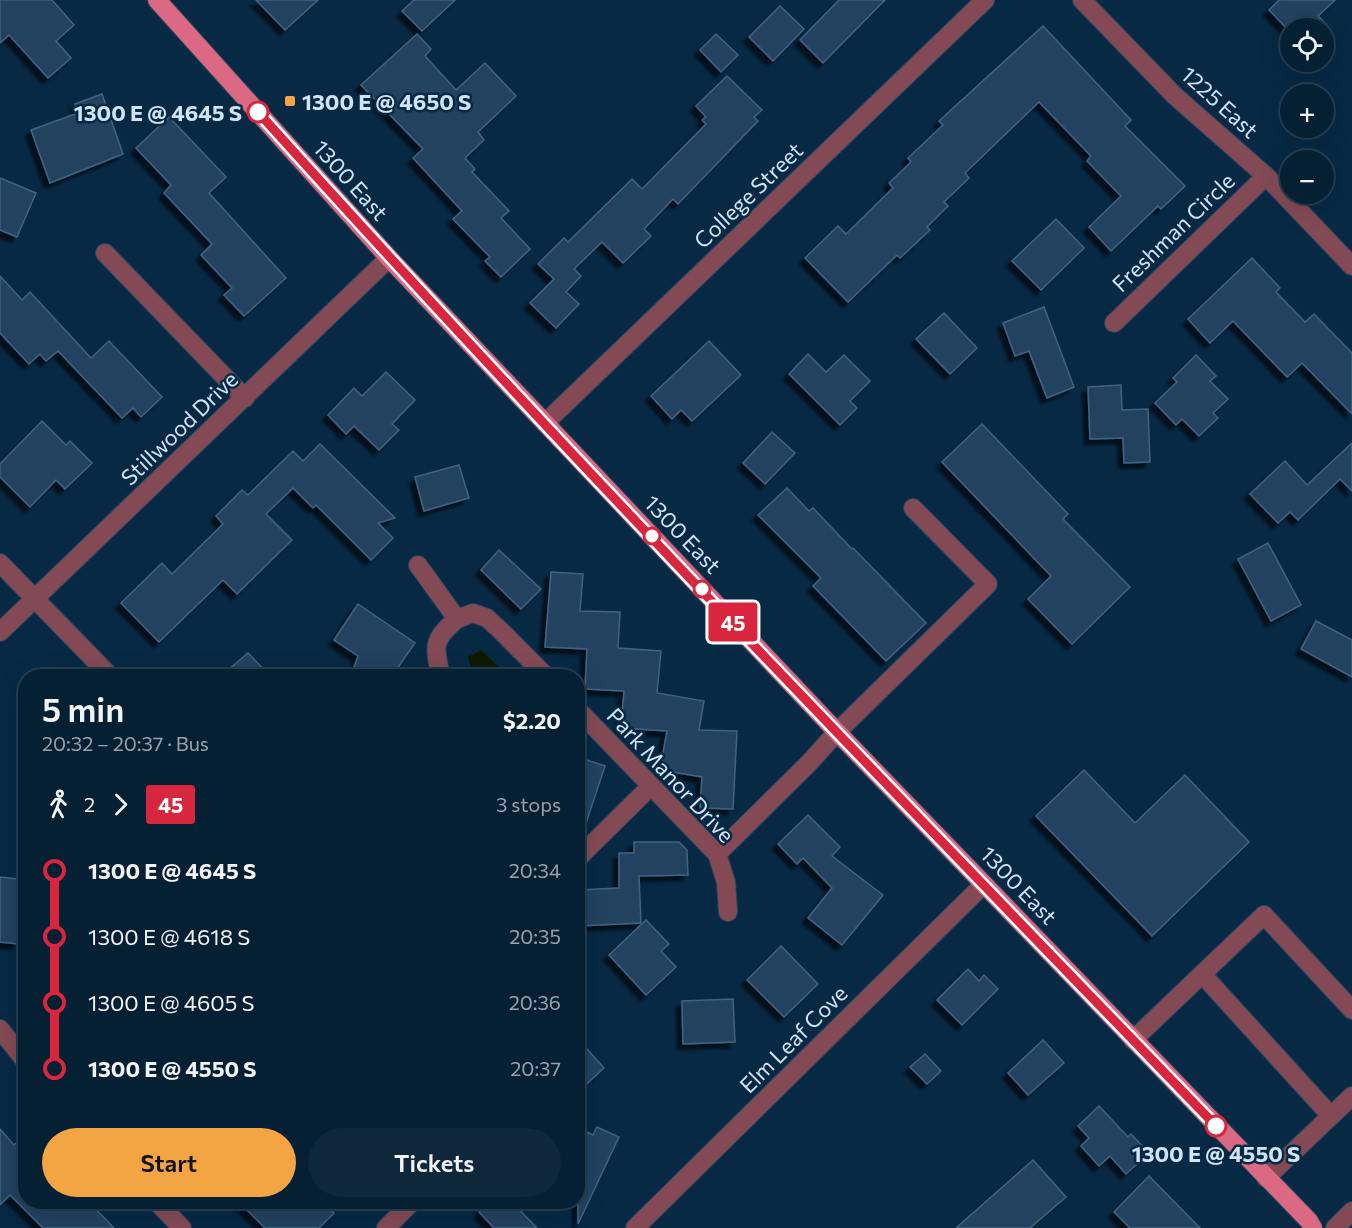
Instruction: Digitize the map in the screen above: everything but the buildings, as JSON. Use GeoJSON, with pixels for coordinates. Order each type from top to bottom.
{"type":"FeatureCollection","features":[{"type":"Feature","properties":{"kind":"main road","name":"1300 East"},"geometry":{"type":"LineString","coordinates":[[157,0],[389,258],[544,423],[837,732],[1266,1178],[1315,1226]]}},
{"type":"Feature","properties":{"kind":"street","name":"College Street"},"geometry":{"type":"LineString","coordinates":[[544,423],[985,0]]}},
{"type":"Feature","properties":{"kind":"street","name":"1225 East"},"geometry":{"type":"LineString","coordinates":[[1082,0],[1175,96],[1266,176],[1352,266]]}},
{"type":"Feature","properties":{"kind":"street","name":"Freshman Circle"},"geometry":{"type":"LineString","coordinates":[[1114,323],[1266,176]]}},
{"type":"Feature","properties":{"kind":"street"},"geometry":{"type":"LineString","coordinates":[[105,253],[245,398]]}},
{"type":"Feature","properties":{"kind":"street","name":"Stillwood Drive"},"geometry":{"type":"LineString","coordinates":[[0,632],[389,258]]}},
{"type":"Feature","properties":{"kind":"street"},"geometry":{"type":"LineString","coordinates":[[717,854],[988,584],[913,508]]}},
{"type":"Feature","properties":{"kind":"street"},"geometry":{"type":"LineString","coordinates":[[0,563],[103,669]]}},
{"type":"Feature","properties":{"kind":"street"},"geometry":{"type":"LineString","coordinates":[[418,566],[457,620]]}},
{"type":"Feature","properties":{"kind":"street"},"geometry":{"type":"LineString","coordinates":[[439,669],[435,652],[436,641],[442,632],[457,620],[473,613],[487,618],[539,669]]}},
{"type":"Feature","properties":{"kind":"street","name":"Park Manor Drive"},"geometry":{"type":"LineString","coordinates":[[585,717],[717,854],[726,882],[728,912]]}},
{"type":"Feature","properties":{"kind":"street"},"geometry":{"type":"LineString","coordinates":[[585,851],[651,786]]}},
{"type":"Feature","properties":{"kind":"street","name":"Elm Leaf Cove"},"geometry":{"type":"LineString","coordinates":[[635,1228],[984,884]]}},
{"type":"Feature","properties":{"kind":"street"},"geometry":{"type":"LineString","coordinates":[[1133,1040],[1264,915],[1352,1010]]}},
{"type":"Feature","properties":{"kind":"street"},"geometry":{"type":"LineString","coordinates":[[1202,974],[1331,1116]]}},
{"type":"Feature","properties":{"kind":"street"},"geometry":{"type":"LineString","coordinates":[[0,1029],[18,1052]]}},
{"type":"Feature","properties":{"kind":"street"},"geometry":{"type":"LineString","coordinates":[[1266,1178],[1352,1096]]}},
{"type":"Feature","properties":{"kind":"street"},"geometry":{"type":"LineString","coordinates":[[164,1209],[182,1228]]}},
{"type":"Feature","properties":{"kind":"street"},"geometry":{"type":"LineString","coordinates":[[386,1228],[405,1209]]}},
{"type":"Feature","properties":{"kind":"street"},"geometry":{"type":"LineString","coordinates":[[1335,1228],[1352,1211]]}},
{"type":"Feature","properties":{"kind":"shaded area"},"geometry":{"type":"Polygon","coordinates":[[[481,650],[501,669],[471,669],[468,657],[481,650]]]}},
{"type":"Feature","properties":{"kind":"bus line","name":"45"},"geometry":{"type":"LineString","coordinates":[[258,112],[389,258],[544,423],[1216,1126]]}},
{"type":"Feature","properties":{"kind":"place","name":"1300 E @ 4650 S"},"geometry":{"type":"Point","coordinates":[290,101]}},
{"type":"Feature","properties":{"kind":"place","name":"1300 E @ 4645 S"},"geometry":{"type":"Point","coordinates":[258,112]}},
{"type":"Feature","properties":{"kind":"place","name":"1300 E @ 4550 S"},"geometry":{"type":"Point","coordinates":[1216,1126]}}]}
